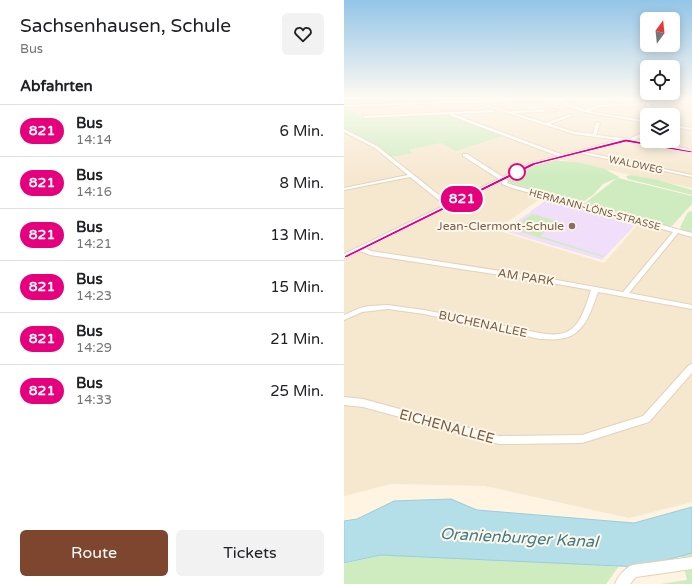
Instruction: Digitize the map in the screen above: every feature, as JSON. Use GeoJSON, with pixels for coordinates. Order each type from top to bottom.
{"type":"FeatureCollection","features":[{"type":"Feature","properties":{"kind":"street"},"geometry":{"type":"LineString","coordinates":[[479,125],[562,156]]}},
{"type":"Feature","properties":{"kind":"street"},"geometry":{"type":"LineString","coordinates":[[550,125],[575,133],[692,152]]}},
{"type":"Feature","properties":{"kind":"street"},"geometry":{"type":"LineString","coordinates":[[594,136],[597,125]]}},
{"type":"Feature","properties":{"kind":"street"},"geometry":{"type":"LineString","coordinates":[[680,127],[692,130]]}},
{"type":"Feature","properties":{"kind":"street"},"geometry":{"type":"LineString","coordinates":[[344,130],[376,148],[445,203],[450,205]]}},
{"type":"Feature","properties":{"kind":"street"},"geometry":{"type":"LineString","coordinates":[[629,141],[640,136]]}},
{"type":"Feature","properties":{"kind":"street"},"geometry":{"type":"LineString","coordinates":[[344,256],[533,164],[623,140]]}},
{"type":"Feature","properties":{"kind":"street","name":"WALDWEG"},"geometry":{"type":"LineString","coordinates":[[580,152],[692,176]]}},
{"type":"Feature","properties":{"kind":"street","name":"HERMANN-LÖNS-STRASSE"},"geometry":{"type":"LineString","coordinates":[[465,156],[503,179],[506,181],[504,183],[510,186],[692,235]]}},
{"type":"Feature","properties":{"kind":"street"},"geometry":{"type":"LineString","coordinates":[[344,189],[410,176]]}},
{"type":"Feature","properties":{"kind":"street"},"geometry":{"type":"LineString","coordinates":[[625,294],[678,231]]}},
{"type":"Feature","properties":{"kind":"street","name":"AM PARK"},"geometry":{"type":"LineString","coordinates":[[361,249],[370,253],[625,294],[692,307]]}},
{"type":"Feature","properties":{"kind":"street","name":"BUCHENALLEE"},"geometry":{"type":"LineString","coordinates":[[344,318],[360,310],[388,307],[424,312],[540,336],[559,337],[572,333],[580,326],[586,317],[595,289]]}},
{"type":"Feature","properties":{"kind":"street","name":"EICHENALLEE"},"geometry":{"type":"LineString","coordinates":[[344,401],[363,403],[499,440],[582,439],[646,419],[692,367]]}},
{"type":"Feature","properties":{"kind":"street"},"geometry":{"type":"LineString","coordinates":[[621,584],[633,571],[692,563]]}},
{"type":"Feature","properties":{"kind":"shaded area"},"geometry":{"type":"Polygon","coordinates":[[[443,125],[640,125],[640,148],[680,148],[680,125],[692,125],[692,188],[558,159],[539,165],[548,193],[496,230],[604,263],[640,222],[692,237],[692,502],[629,518],[485,486],[391,484],[344,496],[344,129],[376,147],[409,150],[441,143],[443,125]]]}},
{"type":"Feature","properties":{"kind":"shaded area","name":"Jean-Clermont-Schule"},"geometry":{"type":"Polygon","coordinates":[[[549,198],[638,222],[602,260],[504,231],[549,198]]]}},
{"type":"Feature","properties":{"kind":"green space"},"geometry":{"type":"Polygon","coordinates":[[[344,125],[474,125],[502,136],[456,151],[441,143],[409,150],[412,153],[391,157],[344,129],[344,125]]]}},
{"type":"Feature","properties":{"kind":"green space"},"geometry":{"type":"Polygon","coordinates":[[[554,160],[582,163],[605,169],[619,177],[618,178],[692,196],[692,204],[671,227],[585,203],[617,178],[603,184],[593,195],[581,203],[508,182],[507,180],[538,164],[554,160]]]}},
{"type":"Feature","properties":{"kind":"green space"},"geometry":{"type":"Polygon","coordinates":[[[631,175],[658,180],[692,190],[692,195],[628,179],[626,176],[631,175]]]}},
{"type":"Feature","properties":{"kind":"green space"},"geometry":{"type":"Polygon","coordinates":[[[692,211],[692,233],[683,231],[680,227],[688,212],[692,211]]]}},
{"type":"Feature","properties":{"kind":"green space"},"geometry":{"type":"Polygon","coordinates":[[[532,214],[557,221],[540,236],[604,256],[603,257],[511,229],[532,214]]]}},
{"type":"Feature","properties":{"kind":"green space"},"geometry":{"type":"Polygon","coordinates":[[[692,553],[692,584],[661,584],[687,580],[681,556],[692,553]]]}},
{"type":"Feature","properties":{"kind":"green space"},"geometry":{"type":"Polygon","coordinates":[[[380,555],[619,566],[606,584],[344,584],[344,564],[380,555]]]}},
{"type":"Feature","properties":{"kind":"water","name":"Oranienburger Kanal"},"geometry":{"type":"Polygon","coordinates":[[[451,499],[477,510],[634,523],[692,507],[692,553],[641,567],[380,555],[344,563],[344,521],[357,519],[394,501],[451,499]]]}},
{"type":"Feature","properties":{"kind":"bus line","name":"821"},"geometry":{"type":"LineString","coordinates":[[344,256],[544,160],[623,140],[669,146],[692,151]]}},
{"type":"Feature","properties":{"kind":"place","name":"Jean-Clermont-Schule"},"geometry":{"type":"Point","coordinates":[572,226]}}]}
